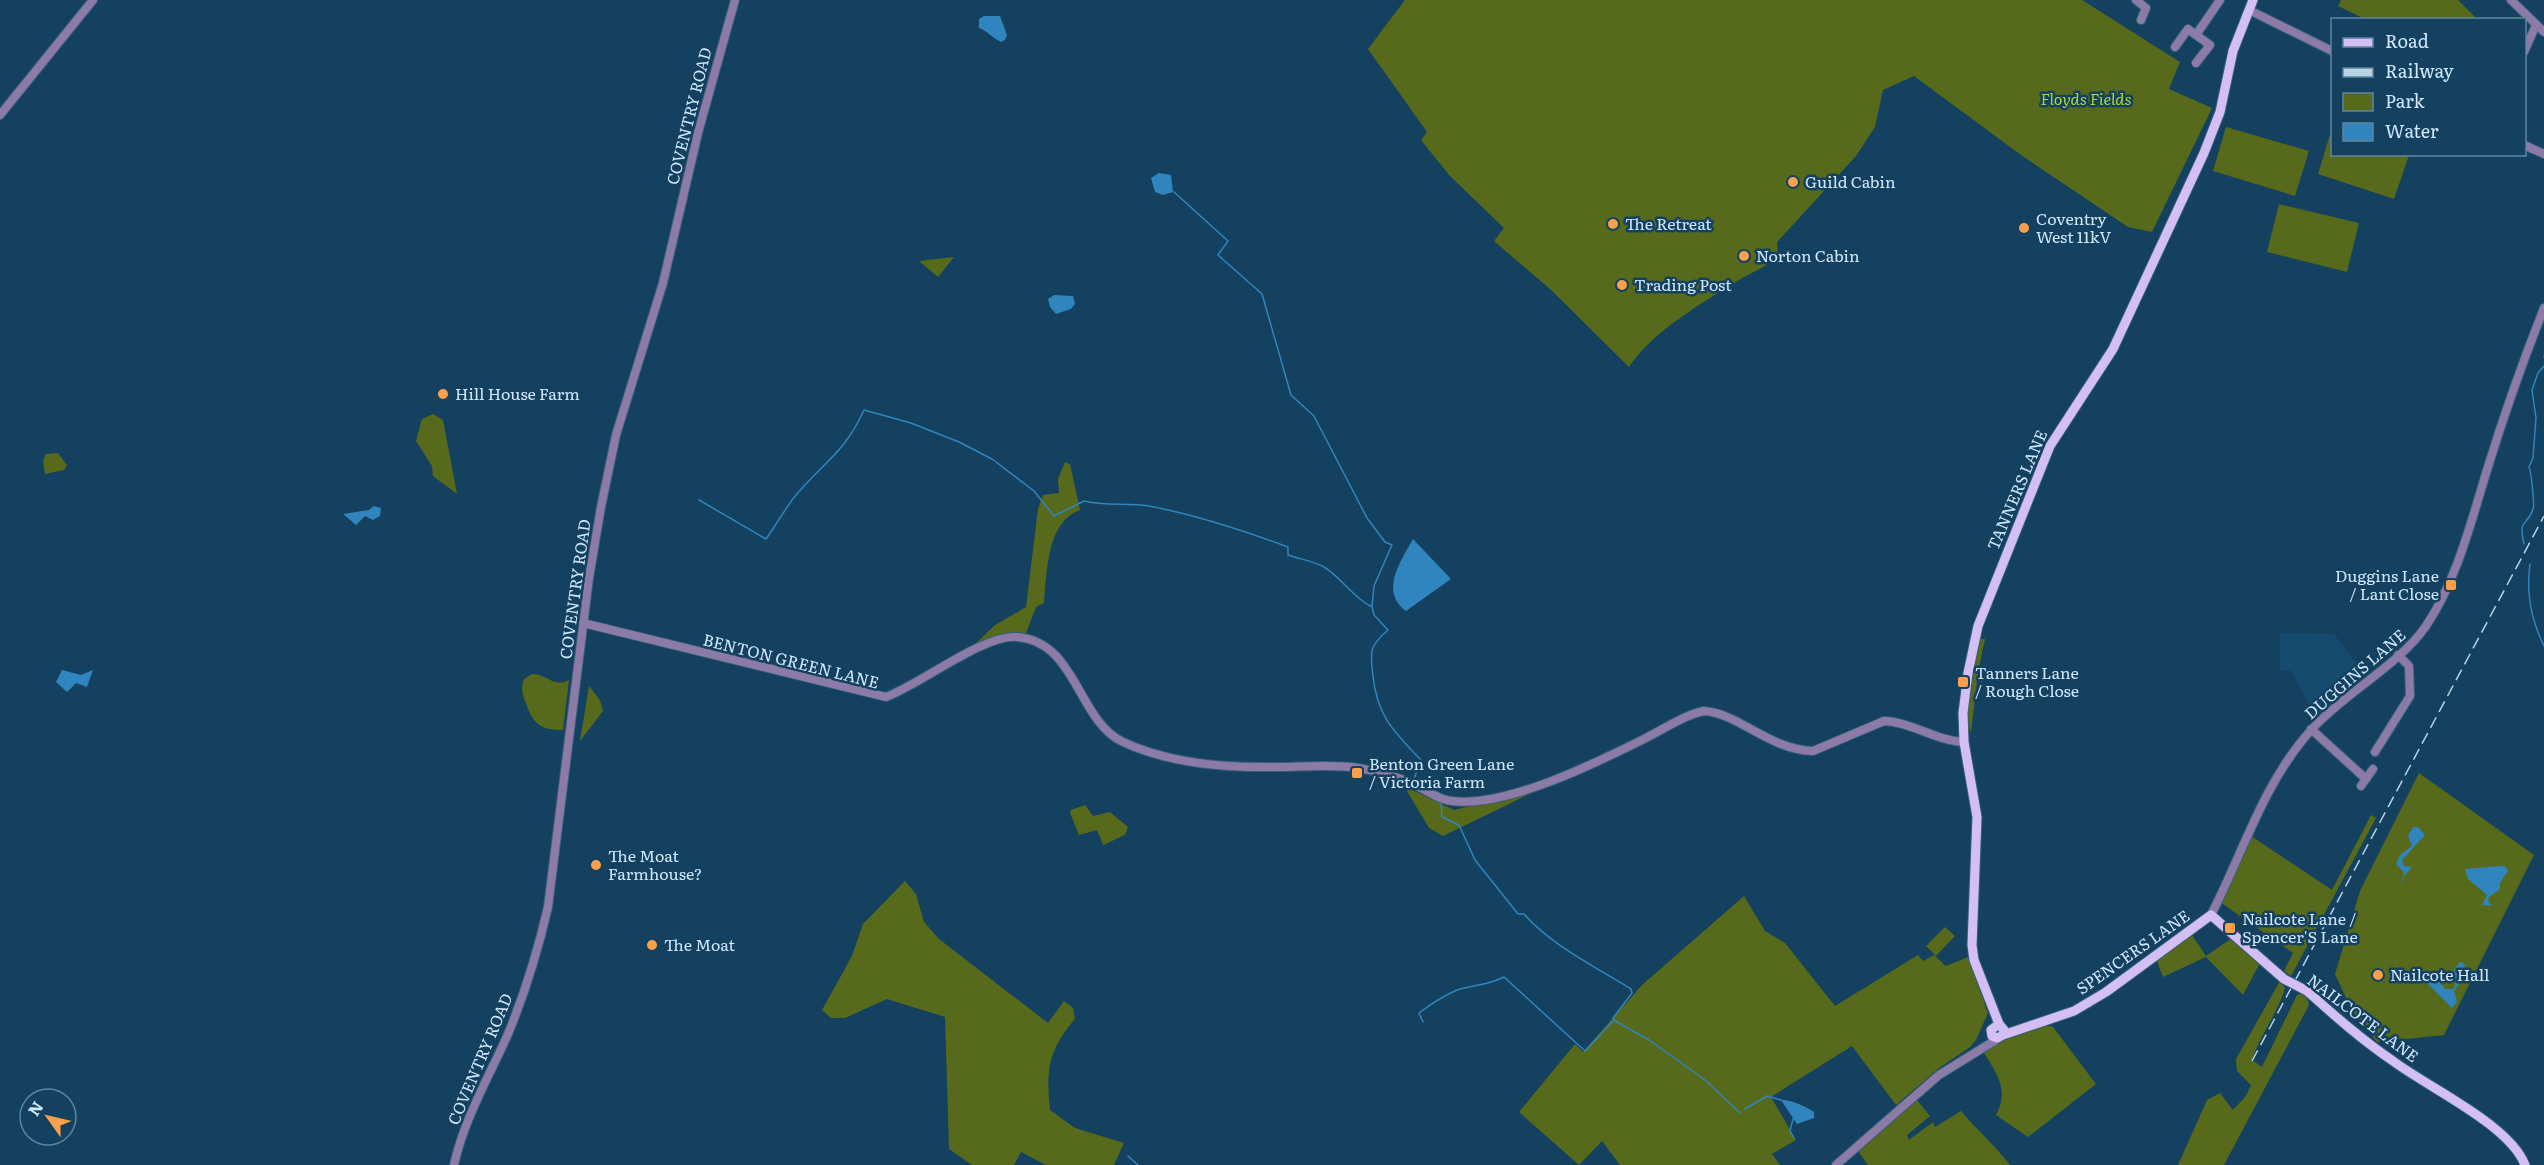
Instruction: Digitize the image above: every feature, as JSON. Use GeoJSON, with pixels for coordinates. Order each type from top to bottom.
{"type":"FeatureCollection","features":[{"type":"Feature","properties":{"kind":"main road","name":"TANNERS LANE"},"geometry":{"type":"LineString","coordinates":[[1999,1024],[1974,960],[1977,817],[1964,742],[1963,713],[1966,680],[1988,596],[2050,446],[2113,349],[2204,153],[2220,112],[2234,51],[2253,0]]}},
{"type":"Feature","properties":{"kind":"main road","name":"NAILCOTE LANE"},"geometry":{"type":"LineString","coordinates":[[2211,915],[2284,979],[2307,992],[2373,1048],[2433,1089],[2497,1128],[2520,1152],[2525,1165]]}},
{"type":"Feature","properties":{"kind":"main road","name":"SPENCERS LANE"},"geometry":{"type":"LineString","coordinates":[[2001,1036],[2082,1006],[2106,992],[2211,915]]}},
{"type":"Feature","properties":{"kind":"main road"},"geometry":{"type":"LineString","coordinates":[[1999,1024],[2003,1028],[2001,1036],[1992,1036],[1990,1031],[1994,1025],[1999,1024]]}},
{"type":"Feature","properties":{"kind":"street"},"geometry":{"type":"LineString","coordinates":[[0,115],[93,0]]}},
{"type":"Feature","properties":{"kind":"street","name":"COVENTRY ROAD"},"geometry":{"type":"LineString","coordinates":[[454,1165],[457,1150],[480,1094],[509,1032],[539,948],[548,907],[590,568],[616,435],[663,283],[729,14],[735,0]]}},
{"type":"Feature","properties":{"kind":"street"},"geometry":{"type":"LineString","coordinates":[[2136,0],[2148,4],[2145,16],[2141,20]]}},
{"type":"Feature","properties":{"kind":"street"},"geometry":{"type":"LineString","coordinates":[[2196,35],[2220,0]]}},
{"type":"Feature","properties":{"kind":"street"},"geometry":{"type":"LineString","coordinates":[[2511,0],[2544,32]]}},
{"type":"Feature","properties":{"kind":"street"},"geometry":{"type":"LineString","coordinates":[[2248,10],[2331,51]]}},
{"type":"Feature","properties":{"kind":"street"},"geometry":{"type":"LineString","coordinates":[[2526,48],[2536,25]]}},
{"type":"Feature","properties":{"kind":"street"},"geometry":{"type":"LineString","coordinates":[[2175,47],[2188,29],[2210,45],[2196,63]]}},
{"type":"Feature","properties":{"kind":"street"},"geometry":{"type":"LineString","coordinates":[[2526,146],[2544,154]]}},
{"type":"Feature","properties":{"kind":"street","name":"DUGGINS LANE"},"geometry":{"type":"LineString","coordinates":[[2211,915],[2248,830],[2280,768],[2311,729],[2348,694],[2398,655],[2426,627],[2449,581],[2467,537],[2512,391],[2544,308]]}},
{"type":"Feature","properties":{"kind":"street","name":"BENTON GREEN LANE"},"geometry":{"type":"LineString","coordinates":[[583,623],[886,697],[992,641],[1018,637],[1043,645],[1059,659],[1074,678],[1100,724],[1113,736],[1138,749],[1165,757],[1221,766],[1357,767],[1396,777],[1439,798],[1453,801],[1500,796],[1533,788],[1704,711],[1721,715],[1772,742],[1803,751],[1813,752],[1884,721],[1896,722],[1953,742],[1964,742]]}},
{"type":"Feature","properties":{"kind":"street"},"geometry":{"type":"LineString","coordinates":[[2374,747],[2410,696],[2409,666],[2398,655]]}},
{"type":"Feature","properties":{"kind":"street"},"geometry":{"type":"LineString","coordinates":[[2311,729],[2366,779]]}},
{"type":"Feature","properties":{"kind":"street"},"geometry":{"type":"LineString","coordinates":[[2361,786],[2373,769]]}},
{"type":"Feature","properties":{"kind":"street","name":"SPENCERS LANE"},"geometry":{"type":"LineString","coordinates":[[1977,1050],[1990,1031]]}},
{"type":"Feature","properties":{"kind":"street","name":"SPENCERS LANE"},"geometry":{"type":"LineString","coordinates":[[1836,1165],[1939,1075],[2001,1036]]}},
{"type":"Feature","properties":{"kind":"shaded area"},"geometry":{"type":"Polygon","coordinates":[[[2280,633],[2334,634],[2366,675],[2322,714],[2312,708],[2291,671],[2280,670],[2280,633]]]}},
{"type":"Feature","properties":{"kind":"green space","name":"Floyds Fields"},"geometry":{"type":"Polygon","coordinates":[[[1405,0],[2082,0],[2180,62],[2169,89],[2212,108],[2152,232],[2128,227],[2021,155],[1914,76],[1883,90],[1875,127],[1856,156],[1777,242],[1778,256],[1679,319],[1651,341],[1629,367],[1550,289],[1494,241],[1504,228],[1449,175],[1421,140],[1427,132],[1368,49],[1405,0]]]}},
{"type":"Feature","properties":{"kind":"green space"},"geometry":{"type":"Polygon","coordinates":[[[2341,0],[2458,0],[2476,18],[2363,18],[2338,6],[2341,0]]]}},
{"type":"Feature","properties":{"kind":"green space"},"geometry":{"type":"Polygon","coordinates":[[[2226,127],[2309,151],[2295,196],[2213,171],[2226,127]]]}},
{"type":"Feature","properties":{"kind":"green space"},"geometry":{"type":"Polygon","coordinates":[[[2331,131],[2331,156],[2409,156],[2394,199],[2318,174],[2331,131]]]}},
{"type":"Feature","properties":{"kind":"green space"},"geometry":{"type":"Polygon","coordinates":[[[2279,204],[2359,223],[2347,272],[2267,252],[2279,204]]]}},
{"type":"Feature","properties":{"kind":"green space"},"geometry":{"type":"Polygon","coordinates":[[[954,257],[938,277],[919,261],[954,257]]]}},
{"type":"Feature","properties":{"kind":"green space"},"geometry":{"type":"Polygon","coordinates":[[[433,414],[443,420],[457,494],[433,476],[432,466],[416,441],[422,419],[433,414]]]}},
{"type":"Feature","properties":{"kind":"green space"},"geometry":{"type":"Polygon","coordinates":[[[58,453],[67,465],[64,470],[45,474],[43,461],[46,454],[58,453]]]}},
{"type":"Feature","properties":{"kind":"green space"},"geometry":{"type":"Polygon","coordinates":[[[1065,462],[1070,464],[1080,510],[1069,516],[1054,537],[1050,550],[1044,603],[1036,607],[1026,633],[1000,635],[969,650],[995,625],[1026,607],[1038,509],[1043,495],[1059,493],[1058,479],[1065,462]]]}},
{"type":"Feature","properties":{"kind":"green space"},"geometry":{"type":"Polygon","coordinates":[[[1980,639],[1985,639],[1978,672],[1971,733],[1967,699],[1980,639]]]}},
{"type":"Feature","properties":{"kind":"green space"},"geometry":{"type":"Polygon","coordinates":[[[532,674],[554,682],[569,680],[563,730],[544,727],[533,718],[523,696],[522,686],[524,679],[532,674]]]}},
{"type":"Feature","properties":{"kind":"green space"},"geometry":{"type":"Polygon","coordinates":[[[589,686],[600,700],[603,711],[580,741],[589,686]]]}},
{"type":"Feature","properties":{"kind":"green space","name":"Nailcote Hall"},"geometry":{"type":"Polygon","coordinates":[[[2419,773],[2534,855],[2444,1035],[2377,1042],[2352,1011],[2335,974],[2360,891],[2419,773]]]}},
{"type":"Feature","properties":{"kind":"green space"},"geometry":{"type":"Polygon","coordinates":[[[1404,786],[1454,810],[1538,790],[1443,836],[1429,828],[1404,786]]]}},
{"type":"Feature","properties":{"kind":"green space"},"geometry":{"type":"Polygon","coordinates":[[[1085,805],[1093,816],[1110,812],[1128,827],[1125,835],[1103,845],[1097,830],[1079,835],[1070,813],[1071,810],[1085,805]]]}},
{"type":"Feature","properties":{"kind":"green space"},"geometry":{"type":"Polygon","coordinates":[[[2371,815],[2376,818],[2291,976],[2284,971],[2293,953],[2220,902],[2251,836],[2332,890],[2371,815]]]}},
{"type":"Feature","properties":{"kind":"green space"},"geometry":{"type":"Polygon","coordinates":[[[905,881],[916,894],[924,922],[939,939],[1048,1023],[1064,1001],[1073,1008],[1075,1019],[1059,1041],[1051,1062],[1048,1084],[1050,1110],[1075,1128],[1124,1143],[1114,1165],[1046,1165],[1021,1152],[1014,1165],[972,1165],[949,1149],[945,1017],[887,999],[845,1018],[831,1018],[822,1010],[852,956],[863,924],[905,881]]]}},
{"type":"Feature","properties":{"kind":"green space"},"geometry":{"type":"Polygon","coordinates":[[[1744,896],[1765,931],[1785,943],[1835,1006],[1918,955],[1923,961],[1934,955],[1946,966],[1968,957],[1988,1013],[1976,1040],[1896,1105],[1852,1046],[1771,1097],[1796,1140],[1772,1154],[1780,1165],[1620,1165],[1602,1141],[1579,1165],[1519,1112],[1575,1044],[1583,1052],[1642,985],[1744,896]]]}},
{"type":"Feature","properties":{"kind":"green space"},"geometry":{"type":"Polygon","coordinates":[[[1945,927],[1955,936],[1936,956],[1926,946],[1945,927]]]}},
{"type":"Feature","properties":{"kind":"green space"},"geometry":{"type":"Polygon","coordinates":[[[2192,935],[2206,956],[2232,938],[2261,961],[2243,995],[2206,957],[2163,977],[2157,961],[2192,935]]]}},
{"type":"Feature","properties":{"kind":"green space"},"geometry":{"type":"Polygon","coordinates":[[[2280,981],[2285,988],[2282,997],[2252,1060],[2262,1067],[2297,995],[2301,994],[2307,998],[2309,1005],[2224,1165],[2178,1165],[2207,1100],[2220,1093],[2233,1110],[2246,1096],[2251,1085],[2237,1071],[2236,1059],[2280,981]]]}},
{"type":"Feature","properties":{"kind":"green space"},"geometry":{"type":"Polygon","coordinates":[[[2046,1025],[2053,1027],[2096,1084],[2028,1137],[1996,1115],[2002,1097],[2000,1082],[1983,1051],[2002,1041],[2046,1025]]]}},
{"type":"Feature","properties":{"kind":"green space"},"geometry":{"type":"Polygon","coordinates":[[[1917,1100],[1930,1116],[1907,1135],[1909,1140],[1933,1122],[1935,1127],[1961,1111],[2010,1165],[1868,1165],[1858,1151],[1917,1100]]]}},
{"type":"Feature","properties":{"kind":"water"},"geometry":{"type":"Polygon","coordinates":[[[984,16],[1000,16],[1007,35],[1005,40],[1001,42],[979,28],[979,19],[984,16]]]}},
{"type":"Feature","properties":{"kind":"water"},"geometry":{"type":"Polygon","coordinates":[[[1159,173],[1171,175],[1173,192],[1163,195],[1155,192],[1151,178],[1159,173]]]}},
{"type":"Feature","properties":{"kind":"water"},"geometry":{"type":"Polygon","coordinates":[[[1054,295],[1073,296],[1075,304],[1071,309],[1056,314],[1050,307],[1048,299],[1054,295]]]}},
{"type":"Feature","properties":{"kind":"water"},"geometry":{"type":"Polygon","coordinates":[[[374,506],[381,508],[380,516],[373,520],[365,516],[356,525],[343,514],[369,510],[374,506]]]}},
{"type":"Feature","properties":{"kind":"water"},"geometry":{"type":"Polygon","coordinates":[[[1413,539],[1451,579],[1406,611],[1398,603],[1393,585],[1398,566],[1413,539]]]}},
{"type":"Feature","properties":{"kind":"water"},"geometry":{"type":"Polygon","coordinates":[[[62,670],[81,675],[93,670],[87,687],[76,683],[67,692],[56,682],[62,670]]]}},
{"type":"Feature","properties":{"kind":"water"},"geometry":{"type":"Polygon","coordinates":[[[2413,827],[2418,827],[2425,835],[2402,860],[2404,866],[2412,867],[2404,876],[2400,890],[2404,872],[2396,864],[2401,854],[2412,846],[2408,836],[2413,827]]]}},
{"type":"Feature","properties":{"kind":"water"},"geometry":{"type":"Polygon","coordinates":[[[2505,866],[2508,871],[2500,883],[2500,889],[2489,897],[2488,901],[2492,906],[2482,905],[2487,895],[2468,879],[2465,869],[2505,866]]]}},
{"type":"Feature","properties":{"kind":"water"},"geometry":{"type":"Polygon","coordinates":[[[2460,962],[2465,964],[2461,981],[2454,991],[2457,1002],[2452,1008],[2426,982],[2428,978],[2435,977],[2445,989],[2454,989],[2456,978],[2454,970],[2460,962]]]}},
{"type":"Feature","properties":{"kind":"water"},"geometry":{"type":"Polygon","coordinates":[[[1781,1100],[1807,1108],[1814,1112],[1814,1118],[1797,1124],[1781,1100]]]}},
{"type":"Feature","properties":{"kind":"waterway"},"geometry":{"type":"LineString","coordinates":[[1174,192],[1228,241],[1218,255],[1262,294],[1291,395],[1314,416],[1367,518],[1385,542],[1392,545],[1374,586],[1372,606]]}},
{"type":"Feature","properties":{"kind":"waterway"},"geometry":{"type":"LineString","coordinates":[[2524,544],[2522,529],[2531,515],[2533,506],[2529,467],[2533,458],[2536,418],[2532,390],[2538,373],[2544,366]]}},
{"type":"Feature","properties":{"kind":"waterway"},"geometry":{"type":"LineString","coordinates":[[699,500],[766,539],[792,500],[840,449],[864,410],[911,423],[959,442],[992,459],[1034,491],[1054,516],[1084,501],[1149,506],[1219,523],[1288,547],[1288,555],[1324,567],[1372,607],[1374,615],[1388,630],[1372,650],[1371,661],[1375,690],[1388,722],[1421,760],[1414,779]]}},
{"type":"Feature","properties":{"kind":"waterway"},"geometry":{"type":"LineString","coordinates":[[2530,564],[2531,606],[2544,646]]}},
{"type":"Feature","properties":{"kind":"waterway"},"geometry":{"type":"LineString","coordinates":[[1413,788],[1441,803],[1442,817],[1459,825],[1475,860],[1518,914],[1524,914],[1560,946],[1631,989],[1632,993],[1613,1018],[1615,1021],[1649,1040],[1705,1080],[1740,1113]]}},
{"type":"Feature","properties":{"kind":"waterway"},"geometry":{"type":"LineString","coordinates":[[1423,1022],[1419,1013],[1442,998],[1457,990],[1493,982],[1504,977],[1585,1051],[1613,1021]]}},
{"type":"Feature","properties":{"kind":"waterway"},"geometry":{"type":"LineString","coordinates":[[1745,1109],[1767,1096],[1781,1100]]}},
{"type":"Feature","properties":{"kind":"waterway"},"geometry":{"type":"LineString","coordinates":[[1793,1119],[1790,1131],[1794,1138]]}},
{"type":"Feature","properties":{"kind":"waterway"},"geometry":{"type":"LineString","coordinates":[[1128,1156],[1138,1165]]}},
{"type":"Feature","properties":{"kind":"railway"},"geometry":{"type":"LineString","coordinates":[[2252,1061],[2544,516]]}},
{"type":"Feature","properties":{"kind":"place","name":"Guild Cabin"},"geometry":{"type":"Point","coordinates":[1793,182]}},
{"type":"Feature","properties":{"kind":"place","name":"The Retreat"},"geometry":{"type":"Point","coordinates":[1613,224]}},
{"type":"Feature","properties":{"kind":"place","name":"Coventry West 11kV"},"geometry":{"type":"Point","coordinates":[2024,228]}},
{"type":"Feature","properties":{"kind":"place","name":"Norton Cabin"},"geometry":{"type":"Point","coordinates":[1744,256]}},
{"type":"Feature","properties":{"kind":"place","name":"Trading Post"},"geometry":{"type":"Point","coordinates":[1622,285]}},
{"type":"Feature","properties":{"kind":"place","name":"Hill House Farm"},"geometry":{"type":"Point","coordinates":[443,394]}},
{"type":"Feature","properties":{"kind":"place","name":"Duggins Lane / Lant Close"},"geometry":{"type":"Point","coordinates":[2451,585]}},
{"type":"Feature","properties":{"kind":"place","name":"Tanners Lane / Rough Close"},"geometry":{"type":"Point","coordinates":[1963,682]}},
{"type":"Feature","properties":{"kind":"place","name":"Benton Green Lane / Victoria Farm"},"geometry":{"type":"Point","coordinates":[1357,773]}},
{"type":"Feature","properties":{"kind":"place","name":"The Moat Farmhouse?"},"geometry":{"type":"Point","coordinates":[596,865]}},
{"type":"Feature","properties":{"kind":"place","name":"Nailcote Lane / Spencer'S Lane"},"geometry":{"type":"Point","coordinates":[2230,928]}},
{"type":"Feature","properties":{"kind":"place","name":"The Moat"},"geometry":{"type":"Point","coordinates":[652,945]}},
{"type":"Feature","properties":{"kind":"place","name":"Nailcote Hall"},"geometry":{"type":"Point","coordinates":[2378,975]}}]}
